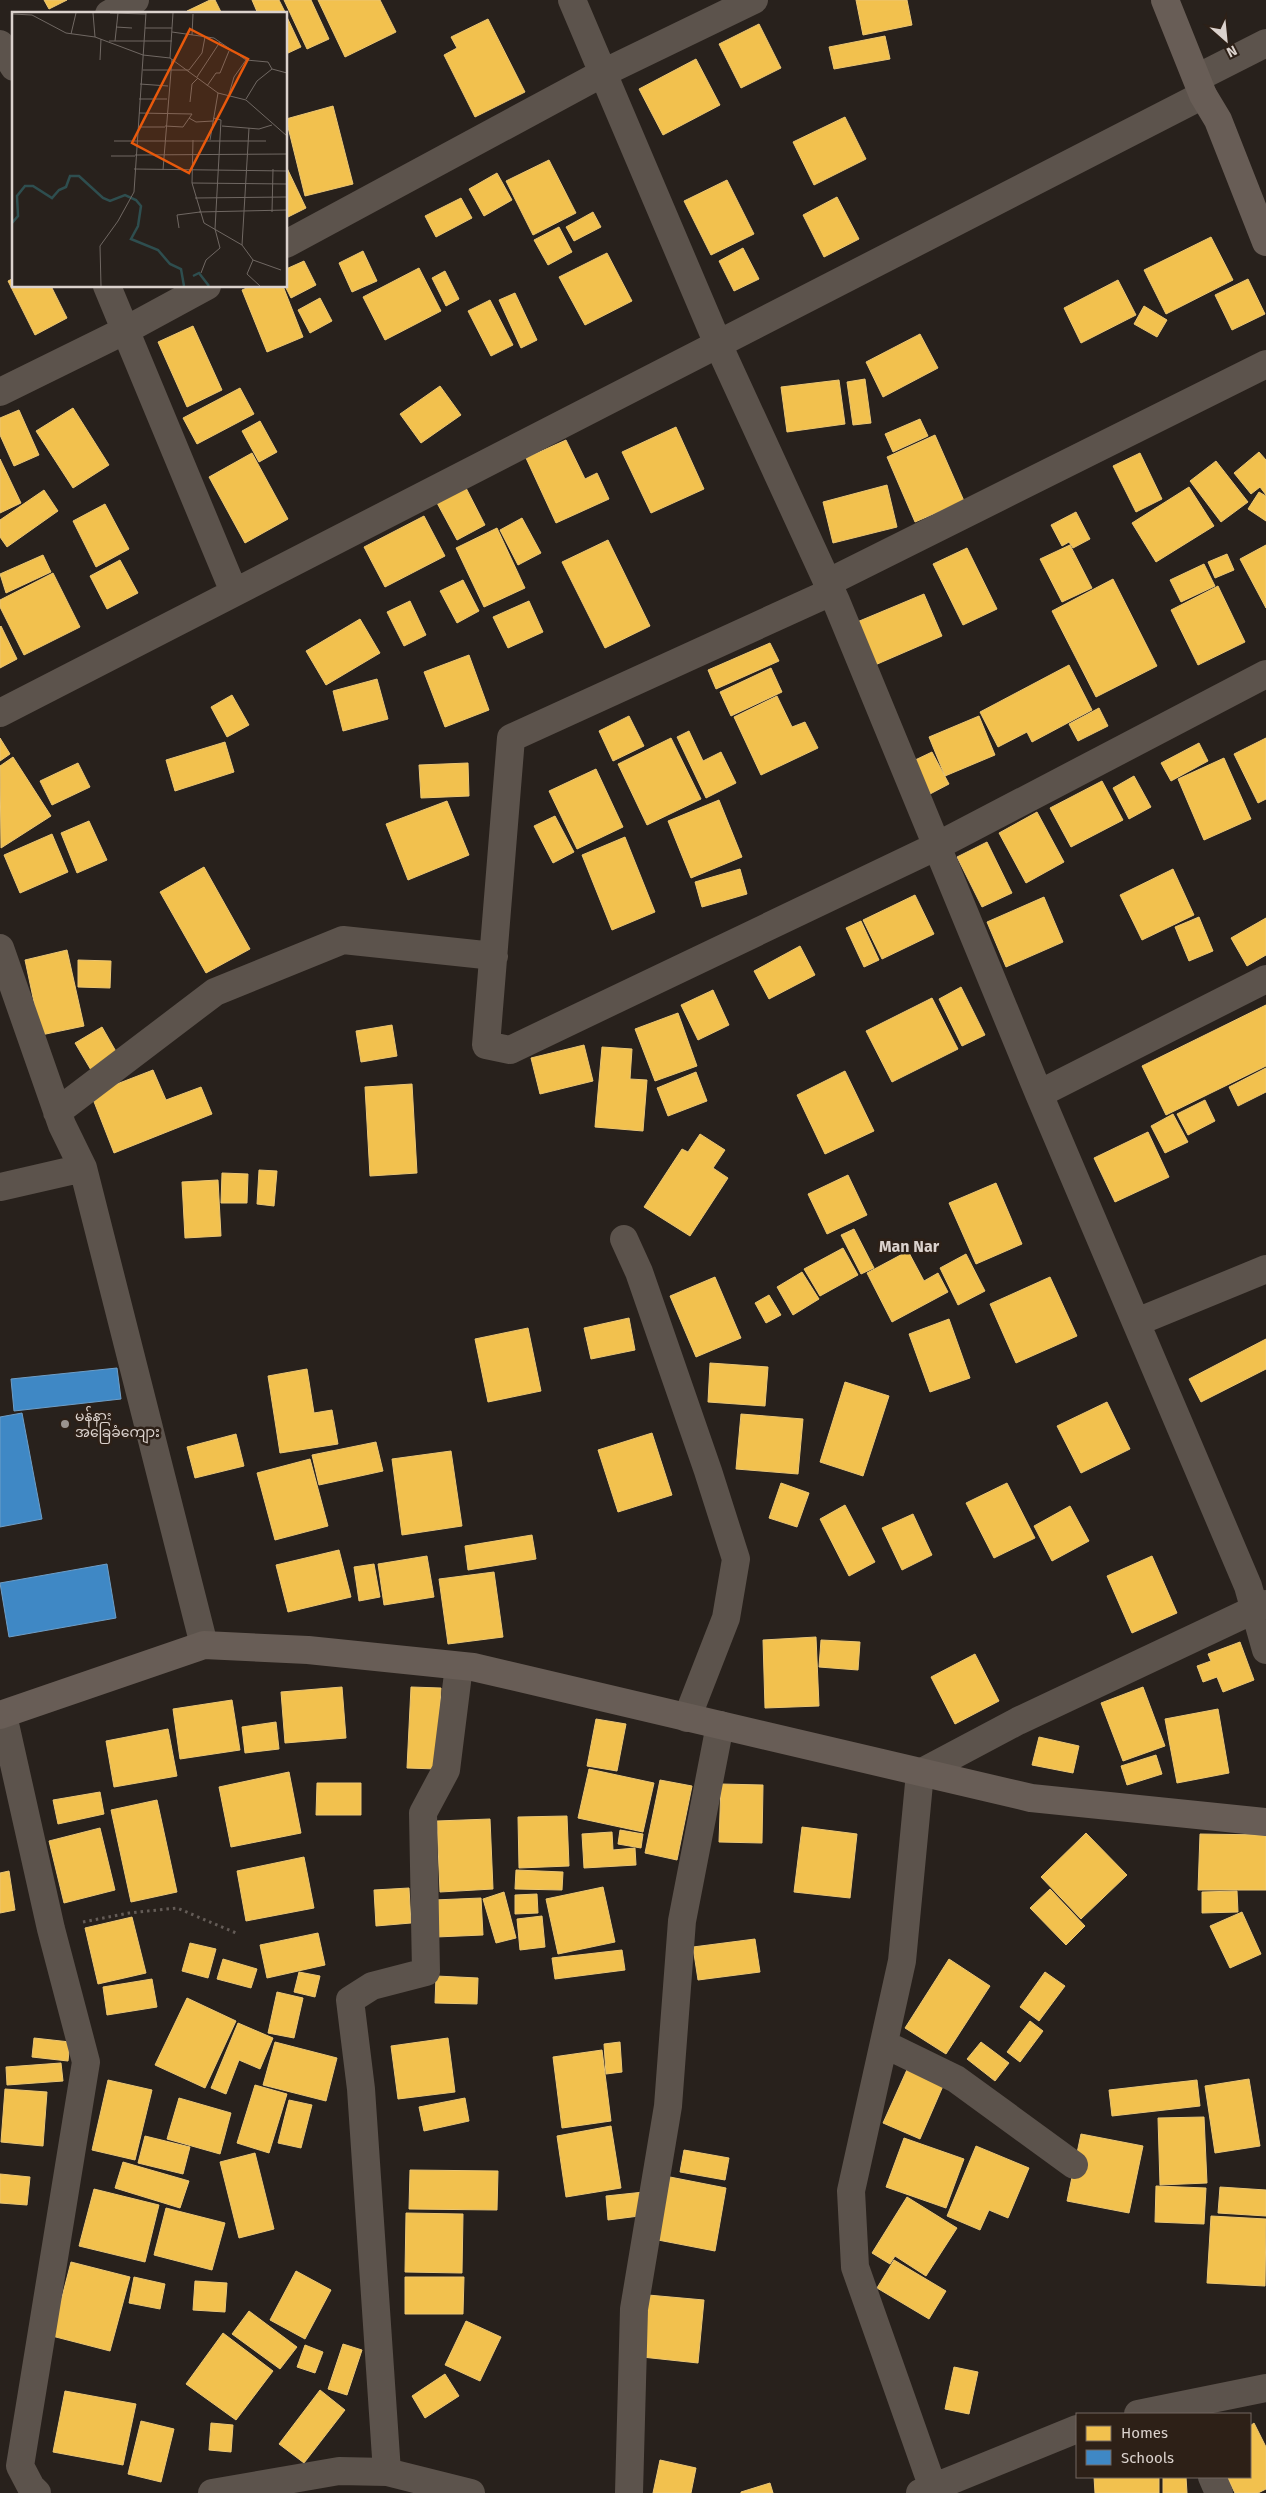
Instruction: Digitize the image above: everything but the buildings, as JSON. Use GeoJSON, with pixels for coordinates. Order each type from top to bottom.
{"type":"FeatureCollection","features":[{"type":"Feature","properties":{"kind":"street"},"geometry":{"type":"LineString","coordinates":[[112,12],[135,0]]}},
{"type":"Feature","properties":{"kind":"street"},"geometry":{"type":"LineString","coordinates":[[572,0],[718,344],[829,588],[1039,1094],[1138,1322],[1248,1586],[1260,1607],[1266,1650]]}},
{"type":"Feature","properties":{"kind":"street"},"geometry":{"type":"LineString","coordinates":[[288,243],[603,73],[754,0]]}},
{"type":"Feature","properties":{"kind":"street"},"geometry":{"type":"LineString","coordinates":[[1165,0],[1200,86],[1218,120],[1266,242]]}},
{"type":"Feature","properties":{"kind":"street"},"geometry":{"type":"LineString","coordinates":[[0,713],[718,344],[1200,86],[1266,43]]}},
{"type":"Feature","properties":{"kind":"street"},"geometry":{"type":"LineString","coordinates":[[108,288],[234,592]]}},
{"type":"Feature","properties":{"kind":"street"},"geometry":{"type":"LineString","coordinates":[[0,392],[126,330],[203,288]]}},
{"type":"Feature","properties":{"kind":"street"},"geometry":{"type":"LineString","coordinates":[[1266,364],[829,588],[511,738],[486,1045],[510,1050],[937,846],[1266,674]]}},
{"type":"Feature","properties":{"kind":"street"},"geometry":{"type":"LineString","coordinates":[[57,1112],[215,992],[343,940],[494,956]]}},
{"type":"Feature","properties":{"kind":"street"},"geometry":{"type":"LineString","coordinates":[[0,948],[57,1112],[83,1168],[204,1644]]}},
{"type":"Feature","properties":{"kind":"street"},"geometry":{"type":"LineString","coordinates":[[1039,1094],[1266,979]]}},
{"type":"Feature","properties":{"kind":"street"},"geometry":{"type":"LineString","coordinates":[[0,1187],[83,1168]]}},
{"type":"Feature","properties":{"kind":"street"},"geometry":{"type":"LineString","coordinates":[[624,1238],[639,1272],[708,1471],[736,1559],[726,1618],[686,1718]]}},
{"type":"Feature","properties":{"kind":"street"},"geometry":{"type":"LineString","coordinates":[[1138,1322],[1266,1269]]}},
{"type":"Feature","properties":{"kind":"street"},"geometry":{"type":"LineString","coordinates":[[920,1773],[1018,1721],[1260,1607]]}},
{"type":"Feature","properties":{"kind":"street"},"geometry":{"type":"LineString","coordinates":[[36,2493],[10,2469],[86,2062],[51,1929],[2,1715],[204,1644],[308,1650],[459,1666],[1031,1798],[1266,1822]]}},
{"type":"Feature","properties":{"kind":"street"},"geometry":{"type":"LineString","coordinates":[[387,2472],[362,2089],[350,2000],[372,1986],[426,1972],[423,1814],[446,1770],[459,1666]]}},
{"type":"Feature","properties":{"kind":"street"},"geometry":{"type":"LineString","coordinates":[[629,2493],[634,2309],[668,2106],[682,1921],[720,1726]]}},
{"type":"Feature","properties":{"kind":"street"},"geometry":{"type":"LineString","coordinates":[[920,1773],[902,1961],[851,2191],[855,2267],[926,2490],[1076,2429]]}},
{"type":"Feature","properties":{"kind":"street"},"geometry":{"type":"LineString","coordinates":[[884,2044],[956,2079],[1074,2165]]}},
{"type":"Feature","properties":{"kind":"street"},"geometry":{"type":"LineString","coordinates":[[1150,2413],[1184,2410],[1266,2388]]}},
{"type":"Feature","properties":{"kind":"street"},"geometry":{"type":"LineString","coordinates":[[212,2493],[339,2471],[387,2472],[471,2493]]}},
{"type":"Feature","properties":{"kind":"street"},"geometry":{"type":"LineString","coordinates":[[1212,2478],[1219,2493]]}},
{"type":"Feature","properties":{"kind":"path"},"geometry":{"type":"LineString","coordinates":[[51,1929],[129,1913],[176,1908],[236,1933]]}},
{"type":"Feature","properties":{"kind":"place","name":"မန်နား အခြေခံကျေား"},"geometry":{"type":"Point","coordinates":[65,1424]}},
{"type":"Feature","properties":{"kind":"district","name":"Man Nar"},"geometry":{"type":"Point","coordinates":[909,1246]}}]}
